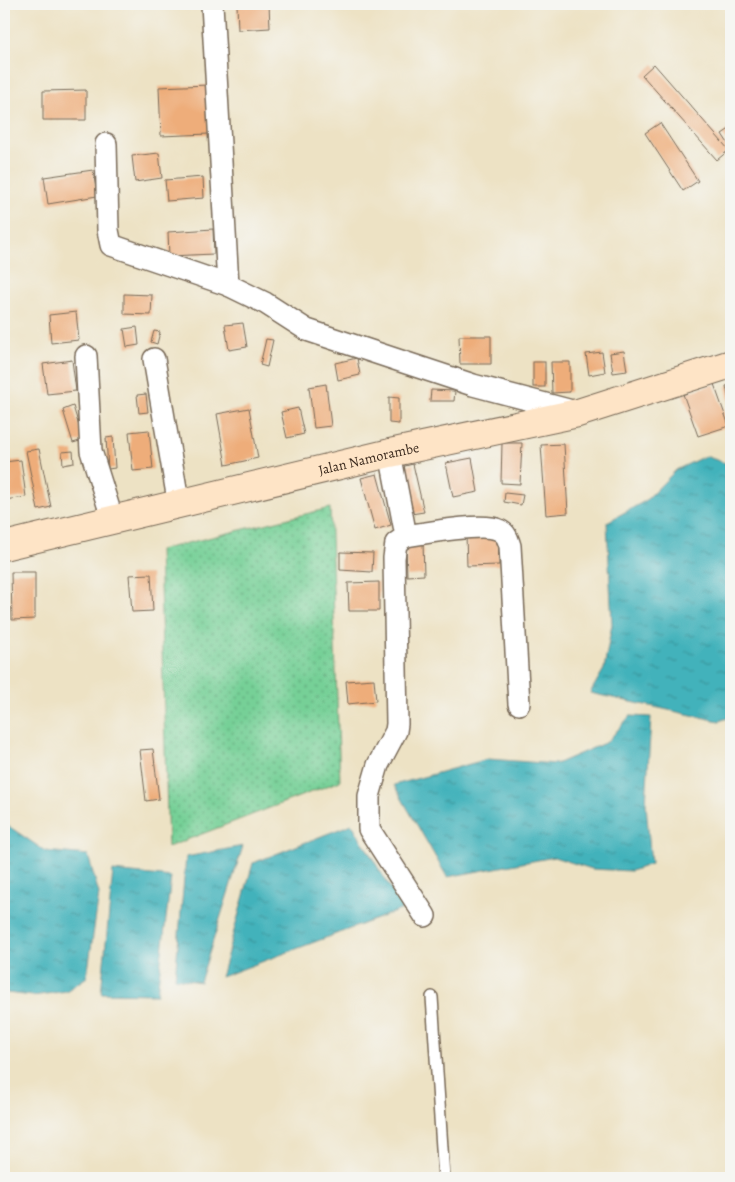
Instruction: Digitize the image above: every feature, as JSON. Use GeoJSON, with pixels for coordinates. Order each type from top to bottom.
{"type":"FeatureCollection","features":[{"type":"Feature","properties":{"kind":"main road","name":"Jalan Namorambe"},"geometry":{"type":"LineString","coordinates":[[4,546],[179,506],[390,453],[578,413],[731,364]]}},
{"type":"Feature","properties":{"kind":"street"},"geometry":{"type":"LineString","coordinates":[[212,4],[228,285]]}},
{"type":"Feature","properties":{"kind":"street"},"geometry":{"type":"LineString","coordinates":[[106,144],[108,230],[111,245],[228,285],[265,303],[307,330],[473,385],[578,413]]}},
{"type":"Feature","properties":{"kind":"street"},"geometry":{"type":"LineString","coordinates":[[86,356],[91,452],[113,521]]}},
{"type":"Feature","properties":{"kind":"street"},"geometry":{"type":"LineString","coordinates":[[154,358],[179,506]]}},
{"type":"Feature","properties":{"kind":"street"},"geometry":{"type":"LineString","coordinates":[[390,453],[406,536]]}},
{"type":"Feature","properties":{"kind":"street"},"geometry":{"type":"LineString","coordinates":[[425,916],[373,838],[368,820],[369,796],[376,772],[396,730],[394,558],[396,543],[406,536],[483,527],[499,530],[508,537],[519,704]]}},
{"type":"Feature","properties":{"kind":"lane"},"geometry":{"type":"LineString","coordinates":[[432,997],[444,1178]]}},
{"type":"Feature","properties":{"kind":"green space"},"geometry":{"type":"Polygon","coordinates":[[[330,508],[340,781],[168,847],[159,550],[330,508]]]}},
{"type":"Feature","properties":{"kind":"water"},"geometry":{"type":"Polygon","coordinates":[[[705,456],[731,465],[731,717],[719,721],[590,693],[604,669],[612,624],[607,522],[645,501],[676,470],[705,456]]]}},
{"type":"Feature","properties":{"kind":"water"},"geometry":{"type":"Polygon","coordinates":[[[630,716],[651,717],[646,804],[651,864],[631,871],[592,869],[554,857],[447,877],[394,785],[488,759],[556,764],[607,742],[630,716]]]}},
{"type":"Feature","properties":{"kind":"water"},"geometry":{"type":"Polygon","coordinates":[[[4,823],[45,851],[88,855],[99,894],[87,977],[66,991],[33,996],[7,993],[4,989],[4,823]]]}},
{"type":"Feature","properties":{"kind":"water"},"geometry":{"type":"Polygon","coordinates":[[[352,824],[403,909],[221,977],[253,863],[352,824]]]}},
{"type":"Feature","properties":{"kind":"water"},"geometry":{"type":"Polygon","coordinates":[[[243,846],[200,982],[175,978],[186,857],[243,846]]]}},
{"type":"Feature","properties":{"kind":"water"},"geometry":{"type":"Polygon","coordinates":[[[113,871],[171,877],[157,994],[101,993],[113,871]]]}},
{"type":"Feature","properties":{"kind":"building"},"geometry":{"type":"Polygon","coordinates":[[[237,4],[269,4],[270,28],[238,30],[237,4]]]}},
{"type":"Feature","properties":{"kind":"building"},"geometry":{"type":"Polygon","coordinates":[[[654,64],[729,150],[717,160],[642,75],[654,64]]]}},
{"type":"Feature","properties":{"kind":"building"},"geometry":{"type":"Polygon","coordinates":[[[208,85],[209,134],[161,136],[159,87],[208,85]]]}},
{"type":"Feature","properties":{"kind":"building"},"geometry":{"type":"Polygon","coordinates":[[[86,90],[86,120],[43,120],[43,91],[86,90]]]}},
{"type":"Feature","properties":{"kind":"building"},"geometry":{"type":"Polygon","coordinates":[[[660,123],[698,181],[683,191],[645,133],[660,123]]]}},
{"type":"Feature","properties":{"kind":"building"},"geometry":{"type":"Polygon","coordinates":[[[731,128],[731,148],[722,134],[731,128]]]}},
{"type":"Feature","properties":{"kind":"building"},"geometry":{"type":"Polygon","coordinates":[[[159,153],[162,178],[135,182],[132,156],[159,153]]]}},
{"type":"Feature","properties":{"kind":"building"},"geometry":{"type":"Polygon","coordinates":[[[93,170],[97,196],[48,204],[44,177],[93,170]]]}},
{"type":"Feature","properties":{"kind":"building"},"geometry":{"type":"Polygon","coordinates":[[[203,177],[204,198],[167,201],[165,180],[203,177]]]}},
{"type":"Feature","properties":{"kind":"building"},"geometry":{"type":"Polygon","coordinates":[[[213,229],[214,254],[169,256],[168,232],[213,229]]]}},
{"type":"Feature","properties":{"kind":"building"},"geometry":{"type":"Polygon","coordinates":[[[124,294],[152,295],[151,315],[124,314],[124,294]]]}},
{"type":"Feature","properties":{"kind":"building"},"geometry":{"type":"Polygon","coordinates":[[[76,312],[79,340],[51,343],[49,315],[76,312]]]}},
{"type":"Feature","properties":{"kind":"building"},"geometry":{"type":"Polygon","coordinates":[[[243,323],[247,347],[229,350],[225,325],[243,323]]]}},
{"type":"Feature","properties":{"kind":"building"},"geometry":{"type":"Polygon","coordinates":[[[137,327],[139,345],[127,347],[124,329],[137,327]]]}},
{"type":"Feature","properties":{"kind":"building"},"geometry":{"type":"Polygon","coordinates":[[[154,331],[160,332],[157,344],[151,342],[154,331]]]}},
{"type":"Feature","properties":{"kind":"building"},"geometry":{"type":"Polygon","coordinates":[[[459,336],[491,336],[491,364],[460,364],[459,336]]]}},
{"type":"Feature","properties":{"kind":"building"},"geometry":{"type":"Polygon","coordinates":[[[266,339],[273,340],[267,367],[260,365],[266,339]]]}},
{"type":"Feature","properties":{"kind":"building"},"geometry":{"type":"Polygon","coordinates":[[[624,351],[627,371],[613,373],[610,353],[624,351]]]}},
{"type":"Feature","properties":{"kind":"building"},"geometry":{"type":"Polygon","coordinates":[[[602,352],[605,372],[589,375],[586,354],[602,352]]]}},
{"type":"Feature","properties":{"kind":"building"},"geometry":{"type":"Polygon","coordinates":[[[357,358],[360,375],[338,380],[335,363],[357,358]]]}},
{"type":"Feature","properties":{"kind":"building"},"geometry":{"type":"Polygon","coordinates":[[[72,360],[76,391],[47,394],[43,364],[72,360]]]}},
{"type":"Feature","properties":{"kind":"building"},"geometry":{"type":"Polygon","coordinates":[[[533,362],[545,362],[545,387],[533,387],[533,362]]]}},
{"type":"Feature","properties":{"kind":"building"},"geometry":{"type":"Polygon","coordinates":[[[551,362],[570,362],[570,392],[552,393],[551,362]]]}},
{"type":"Feature","properties":{"kind":"building"},"geometry":{"type":"Polygon","coordinates":[[[326,384],[331,426],[314,428],[309,387],[326,384]]]}},
{"type":"Feature","properties":{"kind":"building"},"geometry":{"type":"Polygon","coordinates":[[[714,384],[729,426],[698,436],[683,394],[714,384]]]}},
{"type":"Feature","properties":{"kind":"building"},"geometry":{"type":"Polygon","coordinates":[[[731,385],[731,405],[730,405],[726,386],[731,385]]]}},
{"type":"Feature","properties":{"kind":"building"},"geometry":{"type":"Polygon","coordinates":[[[431,390],[455,391],[454,401],[430,401],[431,390]]]}},
{"type":"Feature","properties":{"kind":"building"},"geometry":{"type":"Polygon","coordinates":[[[146,394],[148,412],[139,413],[137,395],[146,394]]]}},
{"type":"Feature","properties":{"kind":"building"},"geometry":{"type":"Polygon","coordinates":[[[389,397],[399,398],[399,424],[389,423],[389,397]]]}},
{"type":"Feature","properties":{"kind":"building"},"geometry":{"type":"Polygon","coordinates":[[[73,406],[83,440],[73,443],[63,410],[73,406]]]}},
{"type":"Feature","properties":{"kind":"building"},"geometry":{"type":"Polygon","coordinates":[[[249,408],[258,458],[226,465],[217,414],[249,408]]]}},
{"type":"Feature","properties":{"kind":"building"},"geometry":{"type":"Polygon","coordinates":[[[298,408],[304,434],[287,438],[281,412],[298,408]]]}},
{"type":"Feature","properties":{"kind":"building"},"geometry":{"type":"Polygon","coordinates":[[[149,430],[153,469],[133,471],[129,432],[149,430]]]}},
{"type":"Feature","properties":{"kind":"building"},"geometry":{"type":"Polygon","coordinates":[[[113,437],[115,468],[108,469],[106,438],[113,437]]]}},
{"type":"Feature","properties":{"kind":"building"},"geometry":{"type":"Polygon","coordinates":[[[502,443],[522,443],[520,484],[501,483],[502,443]]]}},
{"type":"Feature","properties":{"kind":"building"},"geometry":{"type":"Polygon","coordinates":[[[564,444],[568,513],[546,515],[541,445],[564,444]]]}},
{"type":"Feature","properties":{"kind":"building"},"geometry":{"type":"Polygon","coordinates":[[[39,449],[51,507],[38,510],[26,451],[39,449]]]}},
{"type":"Feature","properties":{"kind":"building"},"geometry":{"type":"Polygon","coordinates":[[[73,451],[74,463],[63,465],[62,452],[73,451]]]}},
{"type":"Feature","properties":{"kind":"building"},"geometry":{"type":"Polygon","coordinates":[[[472,458],[478,492],[453,497],[446,463],[472,458]]]}},
{"type":"Feature","properties":{"kind":"building"},"geometry":{"type":"Polygon","coordinates":[[[21,460],[26,497],[4,500],[4,462],[21,460]]]}},
{"type":"Feature","properties":{"kind":"building"},"geometry":{"type":"Polygon","coordinates":[[[413,464],[424,512],[411,514],[401,467],[413,464]]]}},
{"type":"Feature","properties":{"kind":"building"},"geometry":{"type":"Polygon","coordinates":[[[377,474],[391,525],[375,530],[361,478],[377,474]]]}},
{"type":"Feature","properties":{"kind":"building"},"geometry":{"type":"Polygon","coordinates":[[[505,493],[523,495],[521,505],[504,502],[505,493]]]}},
{"type":"Feature","properties":{"kind":"building"},"geometry":{"type":"Polygon","coordinates":[[[498,534],[499,565],[467,566],[466,535],[498,534]]]}},
{"type":"Feature","properties":{"kind":"building"},"geometry":{"type":"Polygon","coordinates":[[[423,542],[424,575],[407,576],[406,543],[423,542]]]}},
{"type":"Feature","properties":{"kind":"building"},"geometry":{"type":"Polygon","coordinates":[[[340,552],[373,553],[372,572],[340,570],[340,552]]]}},
{"type":"Feature","properties":{"kind":"building"},"geometry":{"type":"Polygon","coordinates":[[[11,572],[35,572],[35,619],[12,620],[11,572]]]}},
{"type":"Feature","properties":{"kind":"building"},"geometry":{"type":"Polygon","coordinates":[[[151,574],[153,611],[132,612],[129,575],[151,574]]]}},
{"type":"Feature","properties":{"kind":"building"},"geometry":{"type":"Polygon","coordinates":[[[379,582],[379,611],[349,611],[348,583],[379,582]]]}},
{"type":"Feature","properties":{"kind":"building"},"geometry":{"type":"Polygon","coordinates":[[[374,679],[376,701],[348,704],[346,681],[374,679]]]}},
{"type":"Feature","properties":{"kind":"building"},"geometry":{"type":"Polygon","coordinates":[[[153,749],[159,799],[146,801],[140,750],[153,749]]]}}]}
